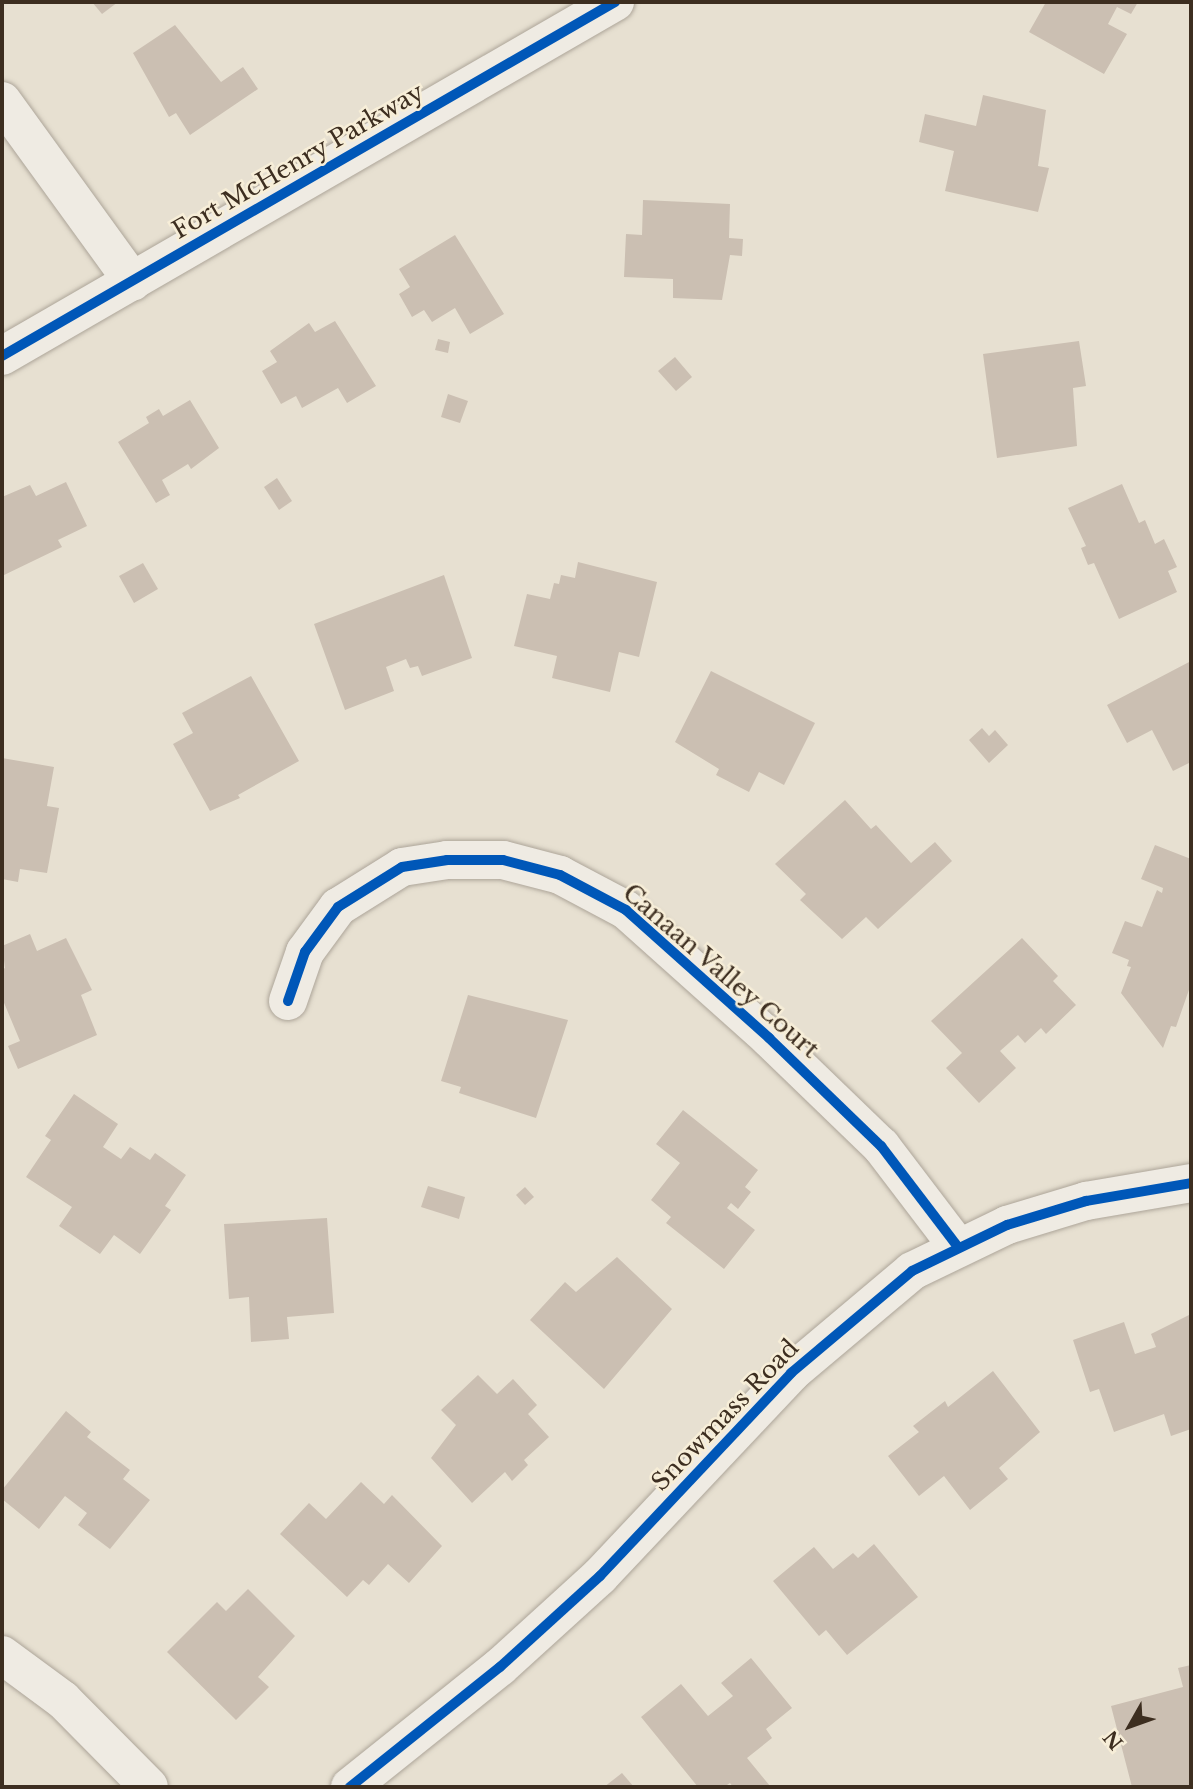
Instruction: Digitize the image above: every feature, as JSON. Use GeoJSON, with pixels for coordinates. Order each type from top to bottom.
{"type":"FeatureCollection","features":[{"type":"Feature","properties":{"kind":"street","name":"Fort McHenry Parkway"},"geometry":{"type":"LineString","coordinates":[[2,356],[615,2]]}},
{"type":"Feature","properties":{"kind":"street"},"geometry":{"type":"LineString","coordinates":[[2,101],[133,282]]}},
{"type":"Feature","properties":{"kind":"street","name":"Canaan Valley Court"},"geometry":{"type":"LineString","coordinates":[[288,1001],[305,952],[338,907],[401,867],[447,860],[503,860],[561,875],[626,910],[769,1038],[881,1146],[958,1247]]}},
{"type":"Feature","properties":{"kind":"street","name":"Snowmass Road"},"geometry":{"type":"LineString","coordinates":[[350,1787],[500,1667],[600,1576],[791,1373],[881,1294],[958,1247],[1007,1225],[1086,1201],[1191,1183]]}},
{"type":"Feature","properties":{"kind":"street"},"geometry":{"type":"LineString","coordinates":[[2,1654],[63,1700],[149,1787]]}},
{"type":"Feature","properties":{"kind":"building"},"geometry":{"type":"Polygon","coordinates":[[[92,2],[118,2],[102,14],[92,2]]]}},
{"type":"Feature","properties":{"kind":"building"},"geometry":{"type":"Polygon","coordinates":[[[1046,2],[1138,2],[1131,14],[1117,7],[1108,24],[1127,34],[1104,74],[1029,32],[1046,2]]]}},
{"type":"Feature","properties":{"kind":"building"},"geometry":{"type":"Polygon","coordinates":[[[175,25],[221,82],[243,67],[258,89],[190,135],[176,113],[169,117],[133,53],[175,25]]]}},
{"type":"Feature","properties":{"kind":"building"},"geometry":{"type":"Polygon","coordinates":[[[983,95],[1046,110],[1038,166],[1049,168],[1038,212],[945,191],[954,151],[919,142],[925,114],[976,126],[983,95]]]}},
{"type":"Feature","properties":{"kind":"building"},"geometry":{"type":"Polygon","coordinates":[[[643,200],[730,204],[729,238],[743,239],[742,256],[730,255],[722,300],[673,298],[673,279],[624,277],[626,234],[642,235],[643,200]]]}},
{"type":"Feature","properties":{"kind":"building"},"geometry":{"type":"Polygon","coordinates":[[[455,235],[504,314],[470,334],[455,308],[432,322],[424,310],[412,317],[399,294],[410,287],[399,269],[455,235]]]}},
{"type":"Feature","properties":{"kind":"building"},"geometry":{"type":"Polygon","coordinates":[[[335,321],[376,386],[347,403],[338,388],[302,408],[296,396],[281,404],[262,371],[277,362],[270,351],[309,323],[315,332],[335,321]]]}},
{"type":"Feature","properties":{"kind":"building"},"geometry":{"type":"Polygon","coordinates":[[[438,339],[450,342],[448,353],[435,350],[438,339]]]}},
{"type":"Feature","properties":{"kind":"building"},"geometry":{"type":"Polygon","coordinates":[[[1079,341],[1086,386],[1073,388],[1077,446],[997,458],[983,354],[1079,341]]]}},
{"type":"Feature","properties":{"kind":"building"},"geometry":{"type":"Polygon","coordinates":[[[675,357],[692,377],[676,391],[658,371],[675,357]]]}},
{"type":"Feature","properties":{"kind":"building"},"geometry":{"type":"Polygon","coordinates":[[[448,394],[468,401],[460,423],[441,417],[448,394]]]}},
{"type":"Feature","properties":{"kind":"building"},"geometry":{"type":"Polygon","coordinates":[[[190,400],[219,448],[191,469],[188,464],[162,480],[170,495],[156,503],[118,442],[149,423],[146,417],[159,409],[163,416],[190,400]]]}},
{"type":"Feature","properties":{"kind":"building"},"geometry":{"type":"Polygon","coordinates":[[[277,478],[292,501],[279,510],[264,487],[277,478]]]}},
{"type":"Feature","properties":{"kind":"building"},"geometry":{"type":"Polygon","coordinates":[[[66,482],[87,526],[58,540],[62,547],[2,576],[2,497],[30,485],[36,496],[66,482]]]}},
{"type":"Feature","properties":{"kind":"building"},"geometry":{"type":"Polygon","coordinates":[[[1122,484],[1139,523],[1145,520],[1155,544],[1164,539],[1177,567],[1168,571],[1177,592],[1119,619],[1094,563],[1088,565],[1081,548],[1086,546],[1068,508],[1122,484]]]}},
{"type":"Feature","properties":{"kind":"building"},"geometry":{"type":"Polygon","coordinates":[[[578,562],[657,582],[639,657],[619,652],[610,692],[552,678],[557,656],[514,646],[527,594],[550,599],[554,583],[559,584],[561,575],[575,578],[578,562]]]}},
{"type":"Feature","properties":{"kind":"building"},"geometry":{"type":"Polygon","coordinates":[[[143,563],[158,589],[134,603],[119,576],[143,563]]]}},
{"type":"Feature","properties":{"kind":"building"},"geometry":{"type":"Polygon","coordinates":[[[444,575],[472,658],[422,676],[418,666],[410,668],[406,659],[386,667],[394,691],[345,710],[314,624],[444,575]]]}},
{"type":"Feature","properties":{"kind":"building"},"geometry":{"type":"Polygon","coordinates":[[[1191,661],[1191,762],[1173,771],[1152,730],[1127,743],[1107,705],[1191,661]]]}},
{"type":"Feature","properties":{"kind":"building"},"geometry":{"type":"Polygon","coordinates":[[[711,671],[815,723],[784,785],[759,772],[749,792],[716,775],[719,769],[675,742],[711,671]]]}},
{"type":"Feature","properties":{"kind":"building"},"geometry":{"type":"Polygon","coordinates":[[[251,676],[299,761],[238,795],[240,798],[210,811],[173,744],[193,733],[182,713],[251,676]]]}},
{"type":"Feature","properties":{"kind":"building"},"geometry":{"type":"Polygon","coordinates":[[[982,728],[989,736],[995,730],[1008,745],[989,763],[969,740],[982,728]]]}},
{"type":"Feature","properties":{"kind":"building"},"geometry":{"type":"Polygon","coordinates":[[[2,758],[54,767],[47,806],[59,808],[47,873],[20,869],[18,882],[2,879],[2,758]]]}},
{"type":"Feature","properties":{"kind":"building"},"geometry":{"type":"Polygon","coordinates":[[[845,800],[871,829],[876,825],[911,863],[935,842],[952,861],[878,929],[866,917],[842,939],[800,900],[806,894],[775,864],[845,800]]]}},
{"type":"Feature","properties":{"kind":"building"},"geometry":{"type":"Polygon","coordinates":[[[1155,845],[1191,859],[1191,984],[1176,1027],[1171,1026],[1163,1048],[1121,993],[1131,967],[1127,966],[1129,960],[1112,953],[1125,921],[1142,927],[1157,890],[1162,893],[1163,888],[1141,879],[1155,845]]]}},
{"type":"Feature","properties":{"kind":"building"},"geometry":{"type":"Polygon","coordinates":[[[30,934],[37,951],[66,938],[92,990],[81,995],[97,1035],[18,1069],[8,1046],[20,1041],[2,998],[2,970],[5,968],[2,946],[30,934]]]}},
{"type":"Feature","properties":{"kind":"building"},"geometry":{"type":"Polygon","coordinates":[[[1022,938],[1058,976],[1053,981],[1076,1005],[1046,1034],[1041,1028],[1025,1043],[1018,1035],[1000,1051],[1016,1068],[979,1103],[946,1068],[962,1053],[931,1021],[1022,938]]]}},
{"type":"Feature","properties":{"kind":"building"},"geometry":{"type":"Polygon","coordinates":[[[468,995],[568,1020],[536,1118],[459,1093],[461,1087],[441,1081],[468,995]]]}},
{"type":"Feature","properties":{"kind":"building"},"geometry":{"type":"Polygon","coordinates":[[[74,1094],[118,1124],[103,1147],[121,1159],[130,1147],[150,1160],[155,1153],[186,1175],[165,1206],[171,1210],[140,1254],[114,1235],[100,1254],[59,1226],[72,1207],[26,1177],[51,1140],[45,1136],[74,1094]]]}},
{"type":"Feature","properties":{"kind":"building"},"geometry":{"type":"Polygon","coordinates":[[[683,1110],[758,1170],[745,1187],[751,1192],[738,1209],[731,1203],[727,1208],[755,1230],[724,1269],[666,1223],[671,1217],[651,1200],[680,1163],[656,1144],[683,1110]]]}},
{"type":"Feature","properties":{"kind":"building"},"geometry":{"type":"Polygon","coordinates":[[[428,1186],[465,1197],[459,1219],[421,1207],[428,1186]]]}},
{"type":"Feature","properties":{"kind":"building"},"geometry":{"type":"Polygon","coordinates":[[[525,1187],[534,1197],[525,1205],[516,1195],[525,1187]]]}},
{"type":"Feature","properties":{"kind":"building"},"geometry":{"type":"Polygon","coordinates":[[[327,1218],[334,1313],[287,1317],[289,1339],[251,1342],[249,1297],[229,1299],[224,1224],[327,1218]]]}},
{"type":"Feature","properties":{"kind":"building"},"geometry":{"type":"Polygon","coordinates":[[[617,1257],[672,1309],[604,1389],[530,1320],[565,1282],[576,1292],[617,1257]]]}},
{"type":"Feature","properties":{"kind":"building"},"geometry":{"type":"Polygon","coordinates":[[[1191,1314],[1191,1429],[1171,1436],[1164,1414],[1114,1432],[1099,1389],[1090,1392],[1073,1340],[1124,1322],[1135,1354],[1156,1347],[1151,1334],[1191,1314]]]}},
{"type":"Feature","properties":{"kind":"building"},"geometry":{"type":"Polygon","coordinates":[[[993,1371],[1040,1432],[999,1468],[1008,1479],[970,1510],[944,1476],[919,1496],[888,1456],[919,1432],[913,1426],[945,1401],[948,1407],[993,1371]]]}},
{"type":"Feature","properties":{"kind":"building"},"geometry":{"type":"Polygon","coordinates":[[[478,1375],[497,1394],[513,1379],[537,1405],[528,1414],[549,1437],[524,1460],[528,1465],[512,1481],[505,1472],[472,1503],[431,1458],[456,1425],[441,1410],[478,1375]]]}},
{"type":"Feature","properties":{"kind":"building"},"geometry":{"type":"Polygon","coordinates":[[[66,1411],[91,1432],[87,1437],[130,1470],[123,1479],[150,1500],[110,1549],[78,1525],[87,1513],[65,1496],[39,1529],[2,1499],[2,1490],[66,1411]]]}},
{"type":"Feature","properties":{"kind":"building"},"geometry":{"type":"Polygon","coordinates":[[[361,1482],[384,1504],[392,1495],[442,1546],[409,1583],[388,1564],[369,1585],[363,1580],[347,1597],[280,1534],[309,1503],[326,1519],[361,1482]]]}},
{"type":"Feature","properties":{"kind":"building"},"geometry":{"type":"Polygon","coordinates":[[[874,1544],[918,1597],[847,1655],[826,1630],[819,1636],[773,1581],[814,1547],[833,1569],[853,1553],[858,1558],[874,1544]]]}},
{"type":"Feature","properties":{"kind":"building"},"geometry":{"type":"Polygon","coordinates":[[[248,1589],[295,1636],[258,1677],[269,1687],[236,1720],[167,1652],[217,1602],[226,1611],[248,1589]]]}},
{"type":"Feature","properties":{"kind":"building"},"geometry":{"type":"Polygon","coordinates":[[[751,1658],[792,1708],[766,1729],[772,1738],[747,1758],[770,1786],[733,1787],[730,1783],[724,1787],[698,1787],[641,1717],[681,1684],[708,1716],[733,1696],[721,1683],[751,1658]]]}},
{"type":"Feature","properties":{"kind":"building"},"geometry":{"type":"Polygon","coordinates":[[[1191,1665],[1191,1787],[1132,1787],[1111,1706],[1183,1687],[1178,1668],[1191,1665]]]}},
{"type":"Feature","properties":{"kind":"building"},"geometry":{"type":"Polygon","coordinates":[[[622,1773],[634,1787],[604,1787],[622,1773]]]}},
{"type":"Feature","properties":{"kind":"cycle path"},"geometry":{"type":"LineString","coordinates":[[2,356],[615,2]]}},
{"type":"Feature","properties":{"kind":"cycle path"},"geometry":{"type":"LineString","coordinates":[[288,1001],[305,952],[338,907],[402,867],[447,860],[503,860],[560,875],[626,910],[769,1038],[881,1146],[958,1247]]}},
{"type":"Feature","properties":{"kind":"cycle path"},"geometry":{"type":"LineString","coordinates":[[350,1787],[500,1667],[600,1576],[791,1373],[912,1271],[1007,1225],[1086,1201],[1191,1183]]}}]}
